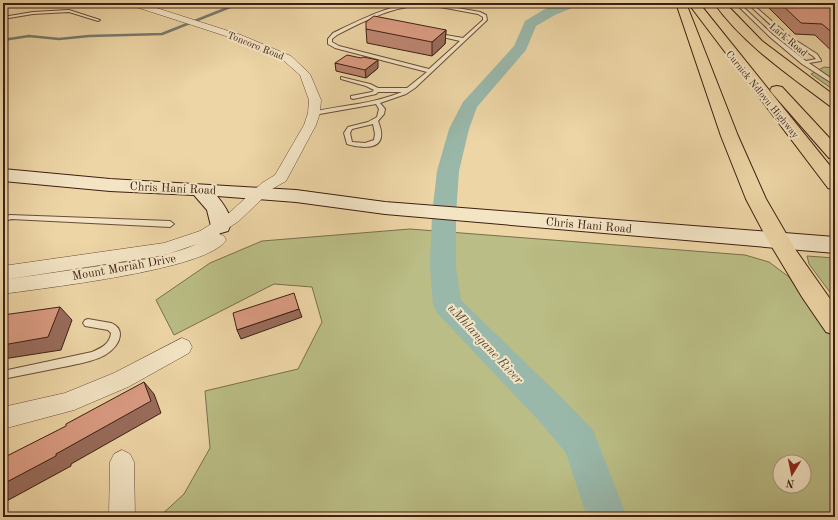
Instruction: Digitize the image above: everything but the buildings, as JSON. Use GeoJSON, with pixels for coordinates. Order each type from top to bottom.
{"type":"FeatureCollection","features":[{"type":"Feature","properties":{"kind":"main road"},"geometry":{"type":"LineString","coordinates":[[681,3],[698,45],[737,156],[775,234],[801,277],[835,325]]}},
{"type":"Feature","properties":{"kind":"main road","name":"Curnick Ndlovu Highway"},"geometry":{"type":"LineString","coordinates":[[693,3],[723,44],[835,184]]}},
{"type":"Feature","properties":{"kind":"main road","name":"Curnick Ndlovu Highway"},"geometry":{"type":"LineString","coordinates":[[708,3],[762,74],[835,154]]}},
{"type":"Feature","properties":{"kind":"main road"},"geometry":{"type":"LineString","coordinates":[[719,3],[742,29],[758,44],[835,103]]}},
{"type":"Feature","properties":{"kind":"main road","name":"Chris Hani Road"},"geometry":{"type":"LineString","coordinates":[[3,175],[144,187],[272,189],[343,200],[775,234],[835,245]]}},
{"type":"Feature","properties":{"kind":"main road"},"geometry":{"type":"LineString","coordinates":[[199,189],[218,212],[221,220],[221,226]]}},
{"type":"Feature","properties":{"kind":"main road","name":"Chris Hani Road"},"geometry":{"type":"LineString","coordinates":[[775,234],[835,231]]}},
{"type":"Feature","properties":{"kind":"street","name":"Toncoro Road"},"geometry":{"type":"LineString","coordinates":[[134,3],[260,45],[287,58],[305,74],[315,100],[314,113],[310,125],[272,189]]}},
{"type":"Feature","properties":{"kind":"street","name":"Mount Moriah Drive"},"geometry":{"type":"LineString","coordinates":[[3,273],[165,249],[206,235],[272,189]]}},
{"type":"Feature","properties":{"kind":"street","name":"Mount Moriah Drive"},"geometry":{"type":"LineString","coordinates":[[3,287],[146,266],[198,251],[229,232],[272,189]]}},
{"type":"Feature","properties":{"kind":"street"},"geometry":{"type":"LineString","coordinates":[[3,418],[66,403],[121,380],[182,347]]}},
{"type":"Feature","properties":{"kind":"street"},"geometry":{"type":"LineString","coordinates":[[122,462],[122,517]]}},
{"type":"Feature","properties":{"kind":"lane","name":"Lark Road"},"geometry":{"type":"LineString","coordinates":[[737,3],[779,43],[804,63],[835,83]]}},
{"type":"Feature","properties":{"kind":"lane"},"geometry":{"type":"LineString","coordinates":[[749,3],[787,38],[815,55],[819,60],[804,63]]}},
{"type":"Feature","properties":{"kind":"lane"},"geometry":{"type":"LineString","coordinates":[[314,113],[377,102],[395,97],[410,90],[485,20],[485,16],[479,13],[433,5],[417,4],[374,14],[335,34],[330,39],[330,43],[337,47],[430,71]]}},
{"type":"Feature","properties":{"kind":"lane"},"geometry":{"type":"LineString","coordinates":[[3,18],[33,13],[69,11],[98,20]]}},
{"type":"Feature","properties":{"kind":"lane"},"geometry":{"type":"LineString","coordinates":[[364,20],[372,21]]}},
{"type":"Feature","properties":{"kind":"lane"},"geometry":{"type":"LineString","coordinates":[[434,33],[464,40]]}},
{"type":"Feature","properties":{"kind":"lane"},"geometry":{"type":"LineString","coordinates":[[343,78],[368,85],[377,90],[410,90]]}},
{"type":"Feature","properties":{"kind":"lane"},"geometry":{"type":"LineString","coordinates":[[353,97],[374,93],[377,90]]}},
{"type":"Feature","properties":{"kind":"lane"},"geometry":{"type":"LineString","coordinates":[[376,122],[377,140],[367,145],[353,145],[349,143],[346,133],[350,128],[360,124],[376,122],[381,117],[382,109],[377,102]]}},
{"type":"Feature","properties":{"kind":"lane"},"geometry":{"type":"LineString","coordinates":[[3,220],[10,217],[170,224]]}},
{"type":"Feature","properties":{"kind":"lane"},"geometry":{"type":"LineString","coordinates":[[3,375],[93,356],[106,350],[114,342],[116,332],[111,327],[88,323]]}},
{"type":"Feature","properties":{"kind":"green space"},"geometry":{"type":"Polygon","coordinates":[[[824,67],[835,68],[835,91],[811,74],[824,67]]]}},
{"type":"Feature","properties":{"kind":"green space"},"geometry":{"type":"Polygon","coordinates":[[[410,229],[745,255],[769,262],[789,277],[835,341],[835,517],[159,517],[184,494],[210,448],[205,391],[298,369],[322,322],[312,287],[274,284],[174,335],[156,300],[210,263],[262,241],[410,229]]]}},
{"type":"Feature","properties":{"kind":"green space"},"geometry":{"type":"Polygon","coordinates":[[[807,256],[835,258],[835,299],[809,264],[807,256]]]}},
{"type":"Feature","properties":{"kind":"waterway"},"geometry":{"type":"LineString","coordinates":[[3,40],[29,36],[59,39],[89,36],[162,34],[240,3]]}},
{"type":"Feature","properties":{"kind":"waterway","name":"uMhlangane River"},"geometry":{"type":"LineString","coordinates":[[573,3],[550,12],[530,24],[521,47],[469,106],[459,129],[448,171],[444,214],[443,267],[447,305],[552,411],[580,442],[607,517]]}}]}
